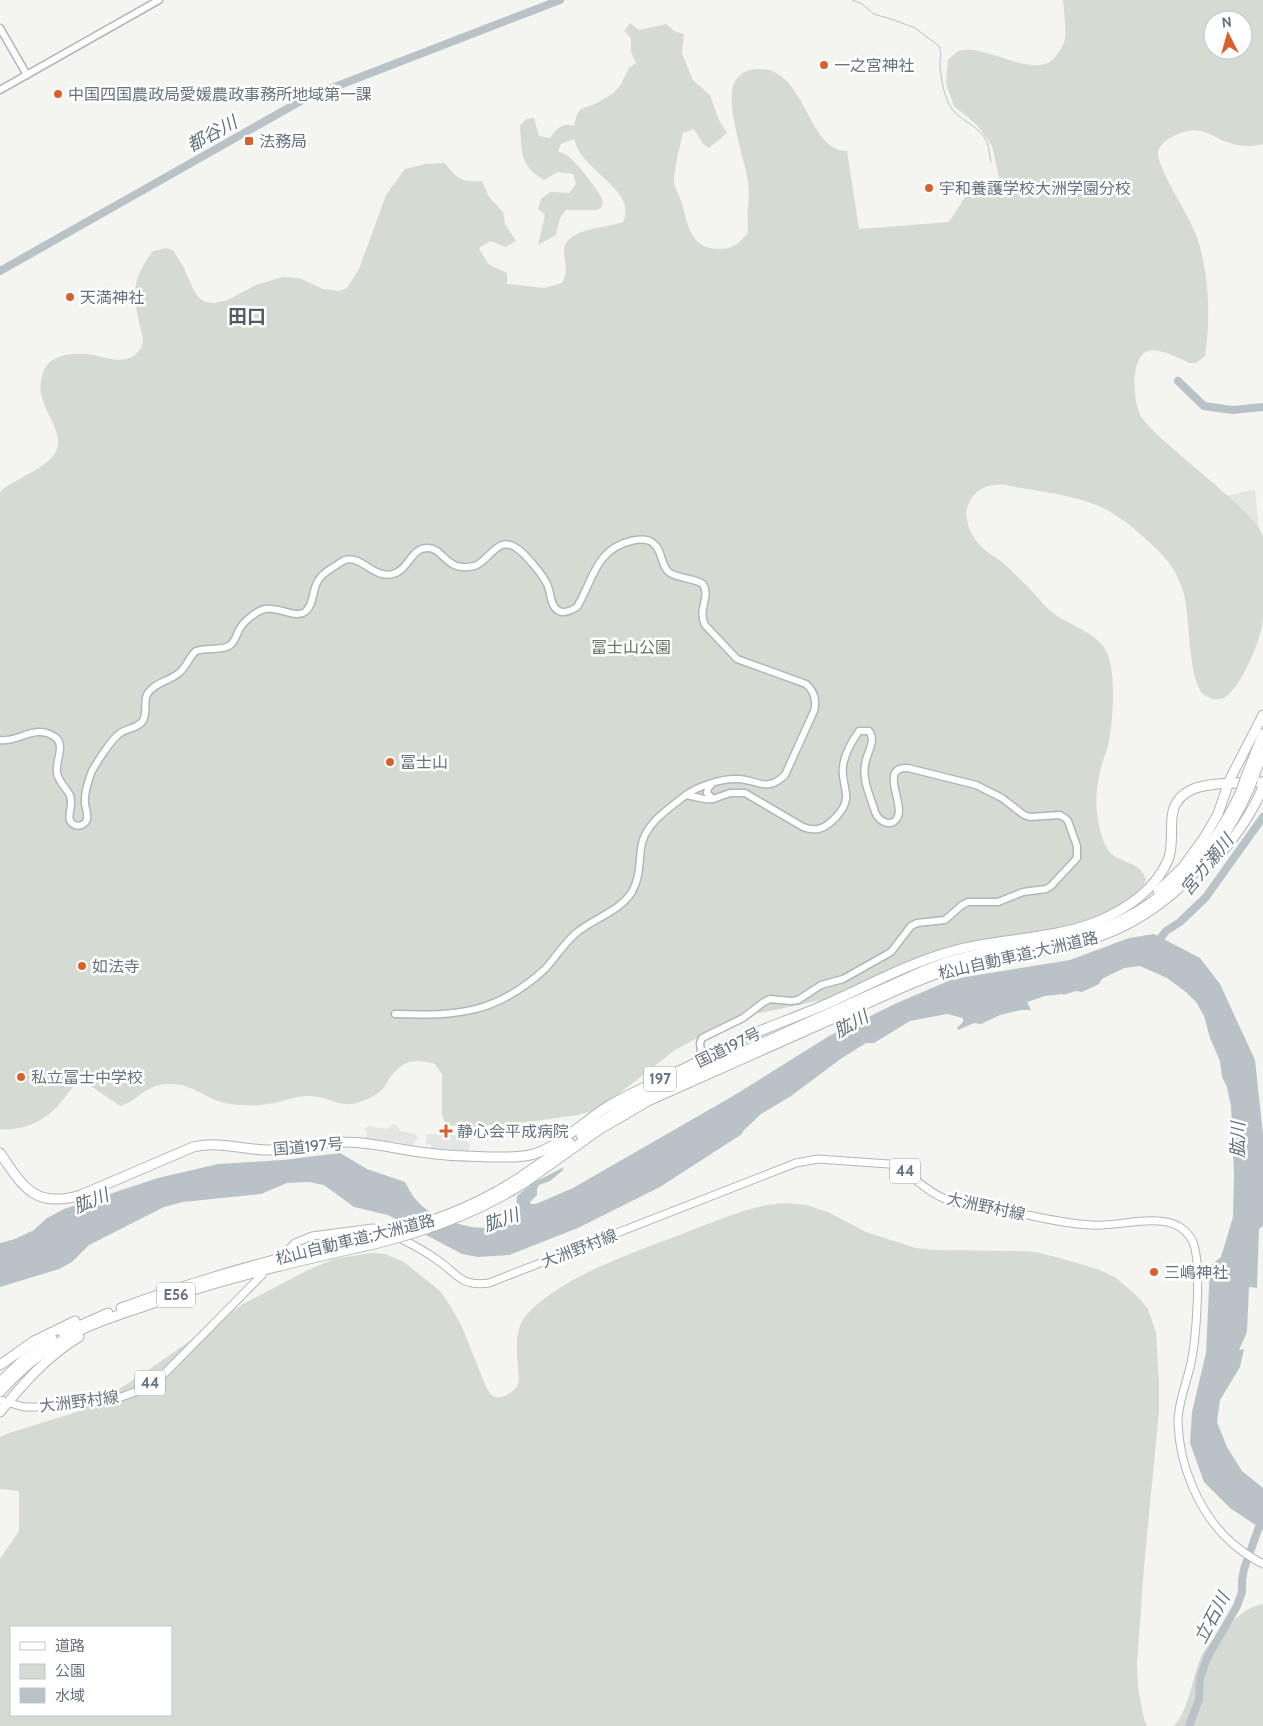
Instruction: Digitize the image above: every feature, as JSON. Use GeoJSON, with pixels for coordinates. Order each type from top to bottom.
{"type":"FeatureCollection","features":[{"type":"Feature","properties":{"kind":"highway"},"geometry":{"type":"LineString","coordinates":[[1126,918],[1152,897],[1183,867],[1192,855],[1218,814],[1228,785],[1263,715]]}},
{"type":"Feature","properties":{"kind":"highway","name":"松山自動車道;大洲道路"},"geometry":{"type":"LineString","coordinates":[[521,1181],[600,1129],[648,1101],[906,986],[944,970],[965,964],[1052,949],[1093,939],[1122,927],[1155,907],[1187,881],[1213,853],[1232,824],[1263,734]]}},
{"type":"Feature","properties":{"kind":"highway","name":"松山自動車道;大洲道路"},"geometry":{"type":"LineString","coordinates":[[1249,779],[1263,752]]}},
{"type":"Feature","properties":{"kind":"highway","name":"国道197号"},"geometry":{"type":"LineString","coordinates":[[0,1153],[22,1184],[42,1198],[55,1200],[81,1195],[194,1147],[208,1144],[278,1150],[326,1142],[343,1142],[430,1154],[519,1157],[534,1154],[552,1146],[616,1102],[731,1043],[803,1015],[928,959],[958,949],[1061,933],[1117,913],[1137,899],[1162,870],[1172,848],[1174,808],[1183,795],[1200,787],[1263,782]]}},
{"type":"Feature","properties":{"kind":"highway"},"geometry":{"type":"LineString","coordinates":[[1155,907],[1184,888],[1216,858],[1245,819],[1263,787]]}},
{"type":"Feature","properties":{"kind":"highway","name":"松山自動車道;大洲道路"},"geometry":{"type":"LineString","coordinates":[[0,1382],[23,1360],[56,1337],[91,1319],[216,1282],[372,1240],[424,1231],[458,1219],[492,1203],[596,1124],[646,1095],[923,971],[962,958],[1073,938],[1126,918],[1170,888],[1198,861],[1218,835],[1245,789]]}},
{"type":"Feature","properties":{"kind":"highway"},"geometry":{"type":"LineString","coordinates":[[0,1365],[34,1341],[64,1326],[110,1308],[147,1302]]}},
{"type":"Feature","properties":{"kind":"highway"},"geometry":{"type":"LineString","coordinates":[[0,1412],[4,1401],[52,1356],[90,1331],[147,1302]]}},
{"type":"Feature","properties":{"kind":"highway","name":"松山自動車道;大洲道路"},"geometry":{"type":"LineString","coordinates":[[0,1392],[28,1364],[59,1342],[147,1302]]}},
{"type":"Feature","properties":{"kind":"main road","name":"大洲野村線"},"geometry":{"type":"LineString","coordinates":[[288,1250],[295,1243],[312,1236],[373,1228],[383,1231],[434,1258],[464,1281],[478,1285],[489,1284],[796,1163],[818,1159],[889,1164],[900,1168],[932,1193],[957,1202],[1078,1224],[1108,1226],[1157,1221],[1169,1223],[1178,1226],[1192,1241],[1198,1265],[1194,1347],[1178,1420],[1186,1470],[1192,1488],[1220,1531],[1238,1548],[1263,1564]]}},
{"type":"Feature","properties":{"kind":"main road","name":"大洲野村線"},"geometry":{"type":"LineString","coordinates":[[4,1401],[24,1407],[37,1407],[110,1401],[136,1392],[164,1374],[262,1275]]}},
{"type":"Feature","properties":{"kind":"street"},"geometry":{"type":"LineString","coordinates":[[0,90],[158,0]]}},
{"type":"Feature","properties":{"kind":"street"},"geometry":{"type":"LineString","coordinates":[[0,28],[27,75]]}},
{"type":"Feature","properties":{"kind":"street"},"geometry":{"type":"LineString","coordinates":[[0,740],[8,740],[37,732],[50,734],[60,742],[56,766],[57,774],[72,799],[68,815],[69,820],[74,825],[80,826],[88,818],[85,795],[93,770],[119,734],[141,724],[145,718],[148,693],[154,687],[181,672],[196,652],[228,646],[235,639],[243,624],[262,609],[275,609],[295,614],[301,614],[306,611],[310,606],[317,582],[321,576],[344,561],[358,561],[374,572],[393,575],[400,572],[416,551],[422,548],[429,547],[448,562],[456,566],[466,567],[481,563],[492,550],[501,546],[511,545],[518,549],[543,576],[554,606],[559,611],[565,612],[577,607],[600,560],[606,553],[617,546],[640,539],[651,541],[659,547],[666,567],[670,572],[703,584],[706,594],[702,619],[705,625],[734,657],[806,684],[812,689],[816,704],[814,711],[789,768],[779,780],[766,785],[731,779],[693,790],[686,795],[646,831],[641,848],[640,870],[637,882],[626,899],[619,906],[573,935],[547,966],[518,991],[486,1007],[470,1012],[430,1015],[395,1014]]}},
{"type":"Feature","properties":{"kind":"street"},"geometry":{"type":"LineString","coordinates":[[686,795],[708,800],[730,793],[745,793],[803,827],[809,829],[821,828],[836,818],[844,806],[846,797],[842,769],[844,760],[856,736],[864,730],[869,731],[873,736],[865,762],[865,778],[877,818],[881,821],[887,823],[894,822],[898,816],[899,809],[893,778],[898,769],[908,768],[976,785],[1002,798],[1024,815],[1030,817],[1060,815],[1068,821],[1078,853],[1074,863],[1046,889],[1024,892],[998,902],[968,902],[945,920],[917,923],[911,926],[891,952],[843,979],[821,985],[798,1000],[770,999],[764,1002],[743,1018],[702,1038],[700,1043],[702,1059]]}},
{"type":"Feature","properties":{"kind":"street"},"geometry":{"type":"LineString","coordinates":[[711,785],[707,793],[713,799]]}},
{"type":"Feature","properties":{"kind":"shaded area"},"geometry":{"type":"Polygon","coordinates":[[[1255,489],[1261,550],[1222,497],[1255,489]]]}},
{"type":"Feature","properties":{"kind":"shaded area"},"geometry":{"type":"Polygon","coordinates":[[[393,1124],[397,1125],[400,1131],[416,1134],[419,1138],[413,1143],[415,1148],[398,1142],[365,1140],[367,1133],[364,1129],[368,1126],[387,1129],[393,1124]]]}},
{"type":"Feature","properties":{"kind":"shaded area"},"geometry":{"type":"Polygon","coordinates":[[[427,1134],[467,1136],[467,1142],[470,1144],[469,1151],[431,1148],[431,1144],[426,1144],[427,1134]]]}},
{"type":"Feature","properties":{"kind":"green space","name":"冨士山公園"},"geometry":{"type":"Polygon","coordinates":[[[1063,0],[1263,0],[1263,144],[1251,146],[1235,145],[1205,132],[1194,131],[1171,137],[1162,144],[1158,153],[1163,169],[1192,225],[1200,246],[1208,293],[1208,326],[1205,356],[1196,363],[1190,363],[1164,352],[1148,351],[1142,355],[1135,372],[1136,403],[1142,418],[1169,445],[1245,512],[1257,526],[1263,537],[1262,626],[1253,653],[1234,689],[1228,695],[1219,699],[1213,699],[1203,694],[1198,686],[1192,662],[1186,605],[1178,577],[1160,552],[1117,516],[1096,505],[1074,498],[1005,485],[988,486],[977,492],[969,502],[967,509],[968,524],[980,546],[1007,567],[1054,613],[1099,641],[1108,654],[1111,666],[1113,710],[1108,746],[1097,787],[1096,807],[1102,838],[1108,849],[1116,857],[1134,865],[1140,870],[1146,879],[1144,885],[1126,902],[1094,924],[956,951],[831,998],[751,1015],[710,1031],[675,1050],[606,1104],[578,1115],[468,1127],[448,1125],[444,1121],[442,1113],[442,1074],[435,1064],[415,1061],[404,1064],[399,1068],[378,1093],[363,1101],[350,1104],[308,1096],[295,1097],[269,1104],[237,1105],[218,1101],[185,1086],[171,1084],[148,1089],[133,1100],[120,1106],[82,1080],[74,1086],[57,1107],[35,1123],[19,1128],[0,1129],[0,492],[48,462],[57,449],[57,433],[42,399],[41,381],[45,367],[51,361],[69,354],[88,354],[118,360],[132,357],[138,352],[143,340],[137,315],[136,287],[141,270],[153,251],[166,248],[173,250],[183,266],[194,291],[200,299],[206,302],[214,303],[228,300],[256,285],[282,277],[299,278],[323,289],[339,291],[347,288],[359,269],[386,195],[405,169],[425,164],[445,163],[460,179],[482,181],[489,197],[503,212],[505,224],[516,241],[506,247],[490,241],[479,248],[488,264],[507,273],[507,284],[544,288],[562,283],[566,272],[564,252],[566,244],[571,238],[587,230],[623,222],[626,210],[623,200],[616,190],[587,162],[579,151],[574,139],[561,144],[558,151],[572,159],[582,170],[597,190],[602,204],[601,208],[596,210],[566,210],[560,218],[556,235],[538,245],[545,215],[538,209],[541,199],[550,192],[569,193],[576,184],[573,174],[558,172],[544,180],[530,169],[523,157],[520,126],[526,119],[534,118],[539,136],[550,138],[563,126],[574,126],[577,114],[581,109],[597,103],[612,94],[620,86],[629,68],[636,63],[631,52],[631,38],[624,31],[630,23],[639,30],[666,24],[674,31],[684,34],[682,54],[693,80],[710,95],[719,120],[727,133],[709,148],[703,144],[694,129],[683,133],[674,182],[692,235],[702,245],[719,249],[732,247],[748,233],[748,183],[735,127],[732,97],[734,85],[739,76],[746,71],[754,69],[775,73],[787,82],[823,138],[834,147],[847,151],[859,229],[949,222],[965,197],[1003,195],[992,146],[977,125],[954,106],[946,83],[948,60],[962,50],[975,50],[1028,65],[1040,65],[1050,62],[1060,50],[1065,39],[1063,0]]]}},
{"type":"Feature","properties":{"kind":"green space"},"geometry":{"type":"Polygon","coordinates":[[[785,1203],[806,1205],[828,1212],[866,1232],[916,1248],[1035,1252],[1060,1258],[1097,1269],[1115,1277],[1137,1296],[1148,1309],[1156,1332],[1159,1411],[1137,1664],[1138,1688],[1147,1726],[0,1726],[0,1559],[19,1531],[19,1491],[0,1489],[0,1437],[83,1410],[141,1375],[243,1304],[308,1270],[334,1259],[371,1253],[385,1254],[404,1262],[440,1291],[462,1327],[486,1387],[493,1396],[503,1397],[514,1390],[519,1382],[517,1344],[521,1323],[524,1317],[545,1298],[583,1275],[625,1256],[735,1214],[785,1203]]]}},
{"type":"Feature","properties":{"kind":"green space"},"geometry":{"type":"Polygon","coordinates":[[[1263,1604],[1263,1726],[1174,1726],[1184,1710],[1198,1664],[1208,1645],[1240,1615],[1251,1608],[1263,1604]]]}},
{"type":"Feature","properties":{"kind":"water","name":"肱川"},"geometry":{"type":"Polygon","coordinates":[[[1154,934],[1200,958],[1220,984],[1255,1060],[1263,1134],[1263,1226],[1259,1229],[1257,1288],[1249,1287],[1247,1332],[1239,1350],[1244,1349],[1240,1367],[1220,1400],[1217,1422],[1227,1447],[1242,1471],[1263,1488],[1263,1530],[1230,1508],[1204,1482],[1190,1443],[1192,1412],[1206,1353],[1210,1266],[1221,1257],[1233,1217],[1234,1173],[1231,1106],[1227,1087],[1222,1077],[1220,1061],[1210,1038],[1204,1016],[1196,1002],[1167,978],[1140,966],[1124,968],[1082,992],[1076,991],[1063,995],[1045,996],[1027,1002],[1031,1010],[1021,1010],[1000,1015],[981,1024],[974,1023],[958,1030],[957,1028],[963,1022],[963,1018],[947,1014],[910,1021],[874,1043],[866,1043],[842,1058],[791,1096],[761,1114],[742,1134],[660,1187],[578,1228],[509,1255],[478,1257],[462,1254],[388,1215],[354,1207],[324,1185],[309,1182],[287,1183],[261,1194],[183,1202],[164,1207],[89,1245],[72,1262],[59,1269],[0,1287],[0,1243],[15,1239],[34,1230],[47,1218],[64,1209],[158,1178],[218,1164],[283,1160],[340,1153],[367,1169],[405,1182],[419,1203],[440,1217],[467,1226],[492,1227],[516,1215],[517,1196],[533,1183],[564,1167],[550,1181],[539,1185],[537,1195],[530,1202],[531,1204],[536,1204],[573,1188],[733,1096],[829,1036],[897,1003],[953,979],[1070,960],[1129,938],[1154,934]]]}},
{"type":"Feature","properties":{"kind":"waterway","name":"都谷川"},"geometry":{"type":"LineString","coordinates":[[0,271],[306,98],[560,0]]}},
{"type":"Feature","properties":{"kind":"waterway"},"geometry":{"type":"LineString","coordinates":[[852,0],[862,4],[874,14],[915,28],[939,46],[942,80],[949,104],[957,115],[983,136],[988,144],[991,162]]}},
{"type":"Feature","properties":{"kind":"waterway","name":"宮ガ瀬川"},"geometry":{"type":"LineString","coordinates":[[1178,381],[1204,406],[1232,410],[1263,407]]}},
{"type":"Feature","properties":{"kind":"waterway","name":"宮ガ瀬川"},"geometry":{"type":"LineString","coordinates":[[1155,945],[1166,931],[1180,922],[1206,897],[1263,817]]}},
{"type":"Feature","properties":{"kind":"waterway","name":"立石川"},"geometry":{"type":"LineString","coordinates":[[1189,1726],[1199,1699],[1200,1678],[1207,1658],[1237,1606],[1242,1592],[1244,1569],[1260,1524]]}},
{"type":"Feature","properties":{"kind":"place","name":"一之宮神社"},"geometry":{"type":"Point","coordinates":[824,65]}},
{"type":"Feature","properties":{"kind":"place","name":"中国四国農政局愛媛農政事務所地域第一課"},"geometry":{"type":"Point","coordinates":[58,94]}},
{"type":"Feature","properties":{"kind":"place","name":"法務局"},"geometry":{"type":"Point","coordinates":[249,141]}},
{"type":"Feature","properties":{"kind":"place","name":"宇和養護学校大洲学園分校"},"geometry":{"type":"Point","coordinates":[929,188]}},
{"type":"Feature","properties":{"kind":"place","name":"天満神社"},"geometry":{"type":"Point","coordinates":[70,297]}},
{"type":"Feature","properties":{"kind":"place","name":"冨士山"},"geometry":{"type":"Point","coordinates":[390,762]}},
{"type":"Feature","properties":{"kind":"place","name":"如法寺"},"geometry":{"type":"Point","coordinates":[82,966]}},
{"type":"Feature","properties":{"kind":"place","name":"私立冨士中学校"},"geometry":{"type":"Point","coordinates":[21,1077]}},
{"type":"Feature","properties":{"kind":"place","name":"静心会平成病院"},"geometry":{"type":"Point","coordinates":[446,1131]}},
{"type":"Feature","properties":{"kind":"place","name":"三嶋神社"},"geometry":{"type":"Point","coordinates":[1154,1272]}},
{"type":"Feature","properties":{"kind":"district","name":"田口"},"geometry":{"type":"Point","coordinates":[247,316]}}]}
